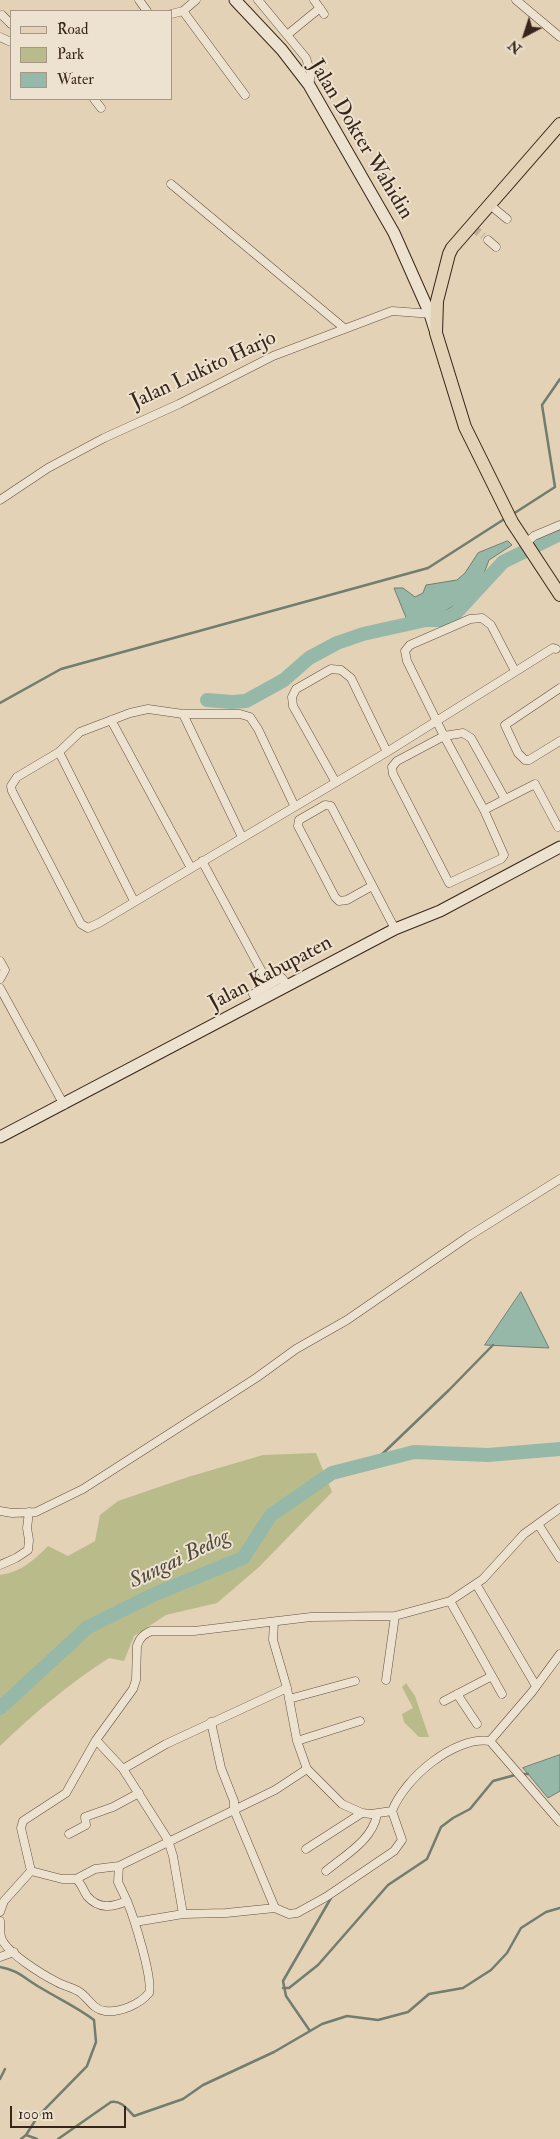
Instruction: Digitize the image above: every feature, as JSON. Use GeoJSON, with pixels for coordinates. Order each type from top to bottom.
{"type":"FeatureCollection","features":[{"type":"Feature","properties":{"kind":"main road","name":"Jalan Dokter Wahidin"},"geometry":{"type":"LineString","coordinates":[[236,0],[282,50],[309,85],[389,224],[433,314]]}},
{"type":"Feature","properties":{"kind":"main road"},"geometry":{"type":"LineString","coordinates":[[560,124],[449,254],[433,314],[436,333],[465,427],[504,508],[525,544],[560,595]]}},
{"type":"Feature","properties":{"kind":"main road","name":"Jalan Kabupaten"},"geometry":{"type":"LineString","coordinates":[[0,1137],[64,1105],[395,929],[440,911],[560,847]]}},
{"type":"Feature","properties":{"kind":"street"},"geometry":{"type":"LineString","coordinates":[[172,14],[183,11],[196,0]]}},
{"type":"Feature","properties":{"kind":"street"},"geometry":{"type":"LineString","coordinates":[[258,0],[306,58],[311,74],[309,85]]}},
{"type":"Feature","properties":{"kind":"street"},"geometry":{"type":"LineString","coordinates":[[287,35],[322,11],[314,0]]}},
{"type":"Feature","properties":{"kind":"street"},"geometry":{"type":"LineString","coordinates":[[516,0],[560,37]]}},
{"type":"Feature","properties":{"kind":"street"},"geometry":{"type":"LineString","coordinates":[[183,11],[245,95]]}},
{"type":"Feature","properties":{"kind":"street"},"geometry":{"type":"LineString","coordinates":[[2,15],[10,23]]}},
{"type":"Feature","properties":{"kind":"street"},"geometry":{"type":"LineString","coordinates":[[95,100],[101,108]]}},
{"type":"Feature","properties":{"kind":"street"},"geometry":{"type":"LineString","coordinates":[[171,184],[344,328]]}},
{"type":"Feature","properties":{"kind":"street"},"geometry":{"type":"LineString","coordinates":[[490,205],[507,218]]}},
{"type":"Feature","properties":{"kind":"street"},"geometry":{"type":"LineString","coordinates":[[485,238],[496,247]]}},
{"type":"Feature","properties":{"kind":"street","name":"Jalan Lukito Harjo"},"geometry":{"type":"LineString","coordinates":[[0,500],[48,468],[104,438],[179,404],[274,356],[392,311],[433,314]]}},
{"type":"Feature","properties":{"kind":"street"},"geometry":{"type":"LineString","coordinates":[[525,544],[534,536],[560,525]]}},
{"type":"Feature","properties":{"kind":"street"},"geometry":{"type":"LineString","coordinates":[[505,799],[471,738],[463,733],[444,736],[397,761],[392,767],[392,774],[449,883],[504,856],[484,810],[444,736],[438,719],[407,661],[405,651],[410,646],[470,619],[482,618],[492,625],[514,671]]}},
{"type":"Feature","properties":{"kind":"street"},"geometry":{"type":"LineString","coordinates":[[294,805],[258,729],[250,717],[240,714],[183,714],[148,709],[111,720],[80,732],[59,752],[17,777],[11,786],[84,927],[88,928],[294,805],[387,752],[514,671],[553,648],[556,649]]}},
{"type":"Feature","properties":{"kind":"street"},"geometry":{"type":"LineString","coordinates":[[335,781],[292,706],[292,697],[296,689],[331,669],[341,670],[351,678],[387,752]]}},
{"type":"Feature","properties":{"kind":"street"},"geometry":{"type":"LineString","coordinates":[[560,688],[505,725],[518,753],[525,760],[529,760],[560,741]]}},
{"type":"Feature","properties":{"kind":"street"},"geometry":{"type":"LineString","coordinates":[[183,714],[242,837]]}},
{"type":"Feature","properties":{"kind":"street"},"geometry":{"type":"LineString","coordinates":[[111,720],[191,868]]}},
{"type":"Feature","properties":{"kind":"street"},"geometry":{"type":"LineString","coordinates":[[59,752],[134,901]]}},
{"type":"Feature","properties":{"kind":"street"},"geometry":{"type":"LineString","coordinates":[[484,810],[535,784],[558,827]]}},
{"type":"Feature","properties":{"kind":"street"},"geometry":{"type":"LineString","coordinates":[[372,886],[347,900],[339,901],[335,897],[298,826],[299,820],[325,806],[330,806],[395,929]]}},
{"type":"Feature","properties":{"kind":"street"},"geometry":{"type":"LineString","coordinates":[[202,861],[269,985]]}},
{"type":"Feature","properties":{"kind":"street"},"geometry":{"type":"LineString","coordinates":[[0,961],[5,970],[0,979]]}},
{"type":"Feature","properties":{"kind":"street"},"geometry":{"type":"LineString","coordinates":[[258,1002],[253,994],[282,978],[288,986]]}},
{"type":"Feature","properties":{"kind":"street"},"geometry":{"type":"LineString","coordinates":[[0,988],[64,1105]]}},
{"type":"Feature","properties":{"kind":"street"},"geometry":{"type":"LineString","coordinates":[[0,1510],[12,1513],[29,1512],[48,1507],[83,1489],[256,1378],[296,1349],[347,1320],[469,1236],[560,1179]]}},
{"type":"Feature","properties":{"kind":"street"},"geometry":{"type":"LineString","coordinates":[[31,1871],[21,1828],[23,1821],[66,1793],[96,1740],[133,1689],[136,1680],[137,1646],[139,1640],[146,1633],[152,1631],[194,1631],[311,1617],[395,1616],[450,1601],[476,1584],[508,1554],[524,1534],[560,1508]]}},
{"type":"Feature","properties":{"kind":"street"},"geometry":{"type":"LineString","coordinates":[[0,1565],[28,1550],[27,1528],[29,1512]]}},
{"type":"Feature","properties":{"kind":"street"},"geometry":{"type":"LineString","coordinates":[[538,1524],[560,1558]]}},
{"type":"Feature","properties":{"kind":"street"},"geometry":{"type":"LineString","coordinates":[[476,1584],[536,1686]]}},
{"type":"Feature","properties":{"kind":"street"},"geometry":{"type":"LineString","coordinates":[[450,1601],[502,1694]]}},
{"type":"Feature","properties":{"kind":"street"},"geometry":{"type":"LineString","coordinates":[[386,1680],[395,1616]]}},
{"type":"Feature","properties":{"kind":"street"},"geometry":{"type":"LineString","coordinates":[[274,1622],[273,1640],[287,1688],[297,1741],[307,1769],[342,1804],[362,1813],[377,1814],[392,1811],[407,1786],[448,1751],[478,1739],[490,1741],[560,1822]]}},
{"type":"Feature","properties":{"kind":"street"},"geometry":{"type":"LineString","coordinates":[[490,1741],[560,1654]]}},
{"type":"Feature","properties":{"kind":"street"},"geometry":{"type":"LineString","coordinates":[[444,1700],[492,1676]]}},
{"type":"Feature","properties":{"kind":"street"},"geometry":{"type":"LineString","coordinates":[[289,1699],[355,1681]]}},
{"type":"Feature","properties":{"kind":"street"},"geometry":{"type":"LineString","coordinates":[[123,1769],[166,1744],[287,1688]]}},
{"type":"Feature","properties":{"kind":"street"},"geometry":{"type":"LineString","coordinates":[[457,1694],[477,1724]]}},
{"type":"Feature","properties":{"kind":"street"},"geometry":{"type":"LineString","coordinates":[[297,1741],[360,1721]]}},
{"type":"Feature","properties":{"kind":"street"},"geometry":{"type":"LineString","coordinates":[[212,1722],[221,1768],[234,1801],[234,1810],[275,1908]]}},
{"type":"Feature","properties":{"kind":"street"},"geometry":{"type":"LineString","coordinates":[[96,1740],[123,1769],[168,1840],[173,1856],[182,1914]]}},
{"type":"Feature","properties":{"kind":"street"},"geometry":{"type":"LineString","coordinates":[[31,1871],[62,1879],[76,1879],[95,1869],[119,1866],[168,1840],[275,1790],[307,1769]]}},
{"type":"Feature","properties":{"kind":"street"},"geometry":{"type":"LineString","coordinates":[[69,1834],[86,1825],[85,1817],[113,1807],[138,1793]]}},
{"type":"Feature","properties":{"kind":"street"},"geometry":{"type":"LineString","coordinates":[[135,1922],[182,1914],[226,1913],[275,1908],[289,1914],[296,1913],[326,1897],[394,1851],[402,1840],[392,1811]]}},
{"type":"Feature","properties":{"kind":"street"},"geometry":{"type":"LineString","coordinates":[[306,1849],[362,1813]]}},
{"type":"Feature","properties":{"kind":"street"},"geometry":{"type":"LineString","coordinates":[[326,1871],[365,1838],[376,1823],[377,1814]]}},
{"type":"Feature","properties":{"kind":"street"},"geometry":{"type":"LineString","coordinates":[[0,1921],[1,1939],[14,1952],[38,1971],[58,1983],[79,1991],[97,2009],[106,2011],[121,2009],[139,2002],[149,1992],[150,1988],[135,1922],[128,1901],[118,1882],[119,1866]]}},
{"type":"Feature","properties":{"kind":"street"},"geometry":{"type":"LineString","coordinates":[[0,1912],[4,1901],[31,1871]]}},
{"type":"Feature","properties":{"kind":"street"},"geometry":{"type":"LineString","coordinates":[[76,1879],[87,1895],[100,1905],[111,1907],[128,1901]]}},
{"type":"Feature","properties":{"kind":"street"},"geometry":{"type":"LineString","coordinates":[[0,1957],[14,1952]]}},
{"type":"Feature","properties":{"kind":"green space"},"geometry":{"type":"Polygon","coordinates":[[[316,1453],[332,1492],[259,1567],[217,1603],[166,1615],[134,1636],[124,1661],[109,1658],[95,1667],[52,1699],[0,1746],[0,1575],[7,1574],[26,1565],[48,1546],[68,1556],[95,1541],[100,1515],[118,1501],[188,1477],[263,1455],[316,1453]]]}},
{"type":"Feature","properties":{"kind":"green space"},"geometry":{"type":"Polygon","coordinates":[[[406,1683],[415,1696],[429,1737],[419,1737],[404,1722],[402,1714],[413,1708],[402,1687],[406,1683]]]}},
{"type":"Feature","properties":{"kind":"water"},"geometry":{"type":"Polygon","coordinates":[[[508,541],[512,545],[489,560],[483,576],[459,602],[438,616],[407,620],[394,588],[403,588],[415,597],[423,593],[426,585],[457,580],[465,573],[478,553],[508,541]]]}},
{"type":"Feature","properties":{"kind":"water"},"geometry":{"type":"Polygon","coordinates":[[[521,1292],[549,1348],[485,1345],[521,1292]]]}},
{"type":"Feature","properties":{"kind":"water"},"geometry":{"type":"Polygon","coordinates":[[[560,1755],[560,1791],[548,1798],[523,1768],[560,1755]]]}},
{"type":"Feature","properties":{"kind":"waterway"},"geometry":{"type":"LineString","coordinates":[[513,514],[555,487],[542,405],[560,379]]}},
{"type":"Feature","properties":{"kind":"waterway"},"geometry":{"type":"LineString","coordinates":[[0,703],[61,669],[428,568],[506,518]]}},
{"type":"Feature","properties":{"kind":"waterway"},"geometry":{"type":"LineString","coordinates":[[207,700],[246,701],[284,680],[309,658],[337,643],[363,634],[426,620],[440,620],[455,614],[503,562],[560,534]]}},
{"type":"Feature","properties":{"kind":"waterway"},"geometry":{"type":"LineString","coordinates":[[374,1462],[493,1345]]}},
{"type":"Feature","properties":{"kind":"waterway","name":"Sungai Bedog"},"geometry":{"type":"LineString","coordinates":[[0,1708],[88,1627],[155,1594],[243,1558],[271,1515],[332,1473],[414,1452],[488,1455],[560,1449]]}},
{"type":"Feature","properties":{"kind":"waterway"},"geometry":{"type":"LineString","coordinates":[[283,1988],[289,1988],[318,1965],[388,1885],[427,1859],[441,1827],[470,1809],[493,1781],[515,1775]]}},
{"type":"Feature","properties":{"kind":"waterway"},"geometry":{"type":"LineString","coordinates":[[310,2031],[286,1996],[283,1981],[331,1898]]}},
{"type":"Feature","properties":{"kind":"waterway"},"geometry":{"type":"LineString","coordinates":[[58,2139],[111,2102],[118,2102],[134,2116],[183,2099],[203,2085],[274,2052],[322,2024],[347,2016],[378,2020],[408,2012],[429,1994],[463,1988],[491,1970],[507,1953],[521,1928],[546,1912],[560,1908]]}},
{"type":"Feature","properties":{"kind":"waterway"},"geometry":{"type":"LineString","coordinates":[[0,1967],[17,1973],[94,2020],[96,2042],[87,2066],[38,2116],[26,2135]]}},
{"type":"Feature","properties":{"kind":"waterway"},"geometry":{"type":"LineString","coordinates":[[0,2079],[5,2069]]}},
{"type":"Feature","properties":{"kind":"waterway"},"geometry":{"type":"LineString","coordinates":[[21,2139],[26,2135],[37,2139]]}},
{"type":"Feature","properties":{"kind":"tunnel"},"geometry":{"type":"LineString","coordinates":[[473,228],[483,236]]}}]}
